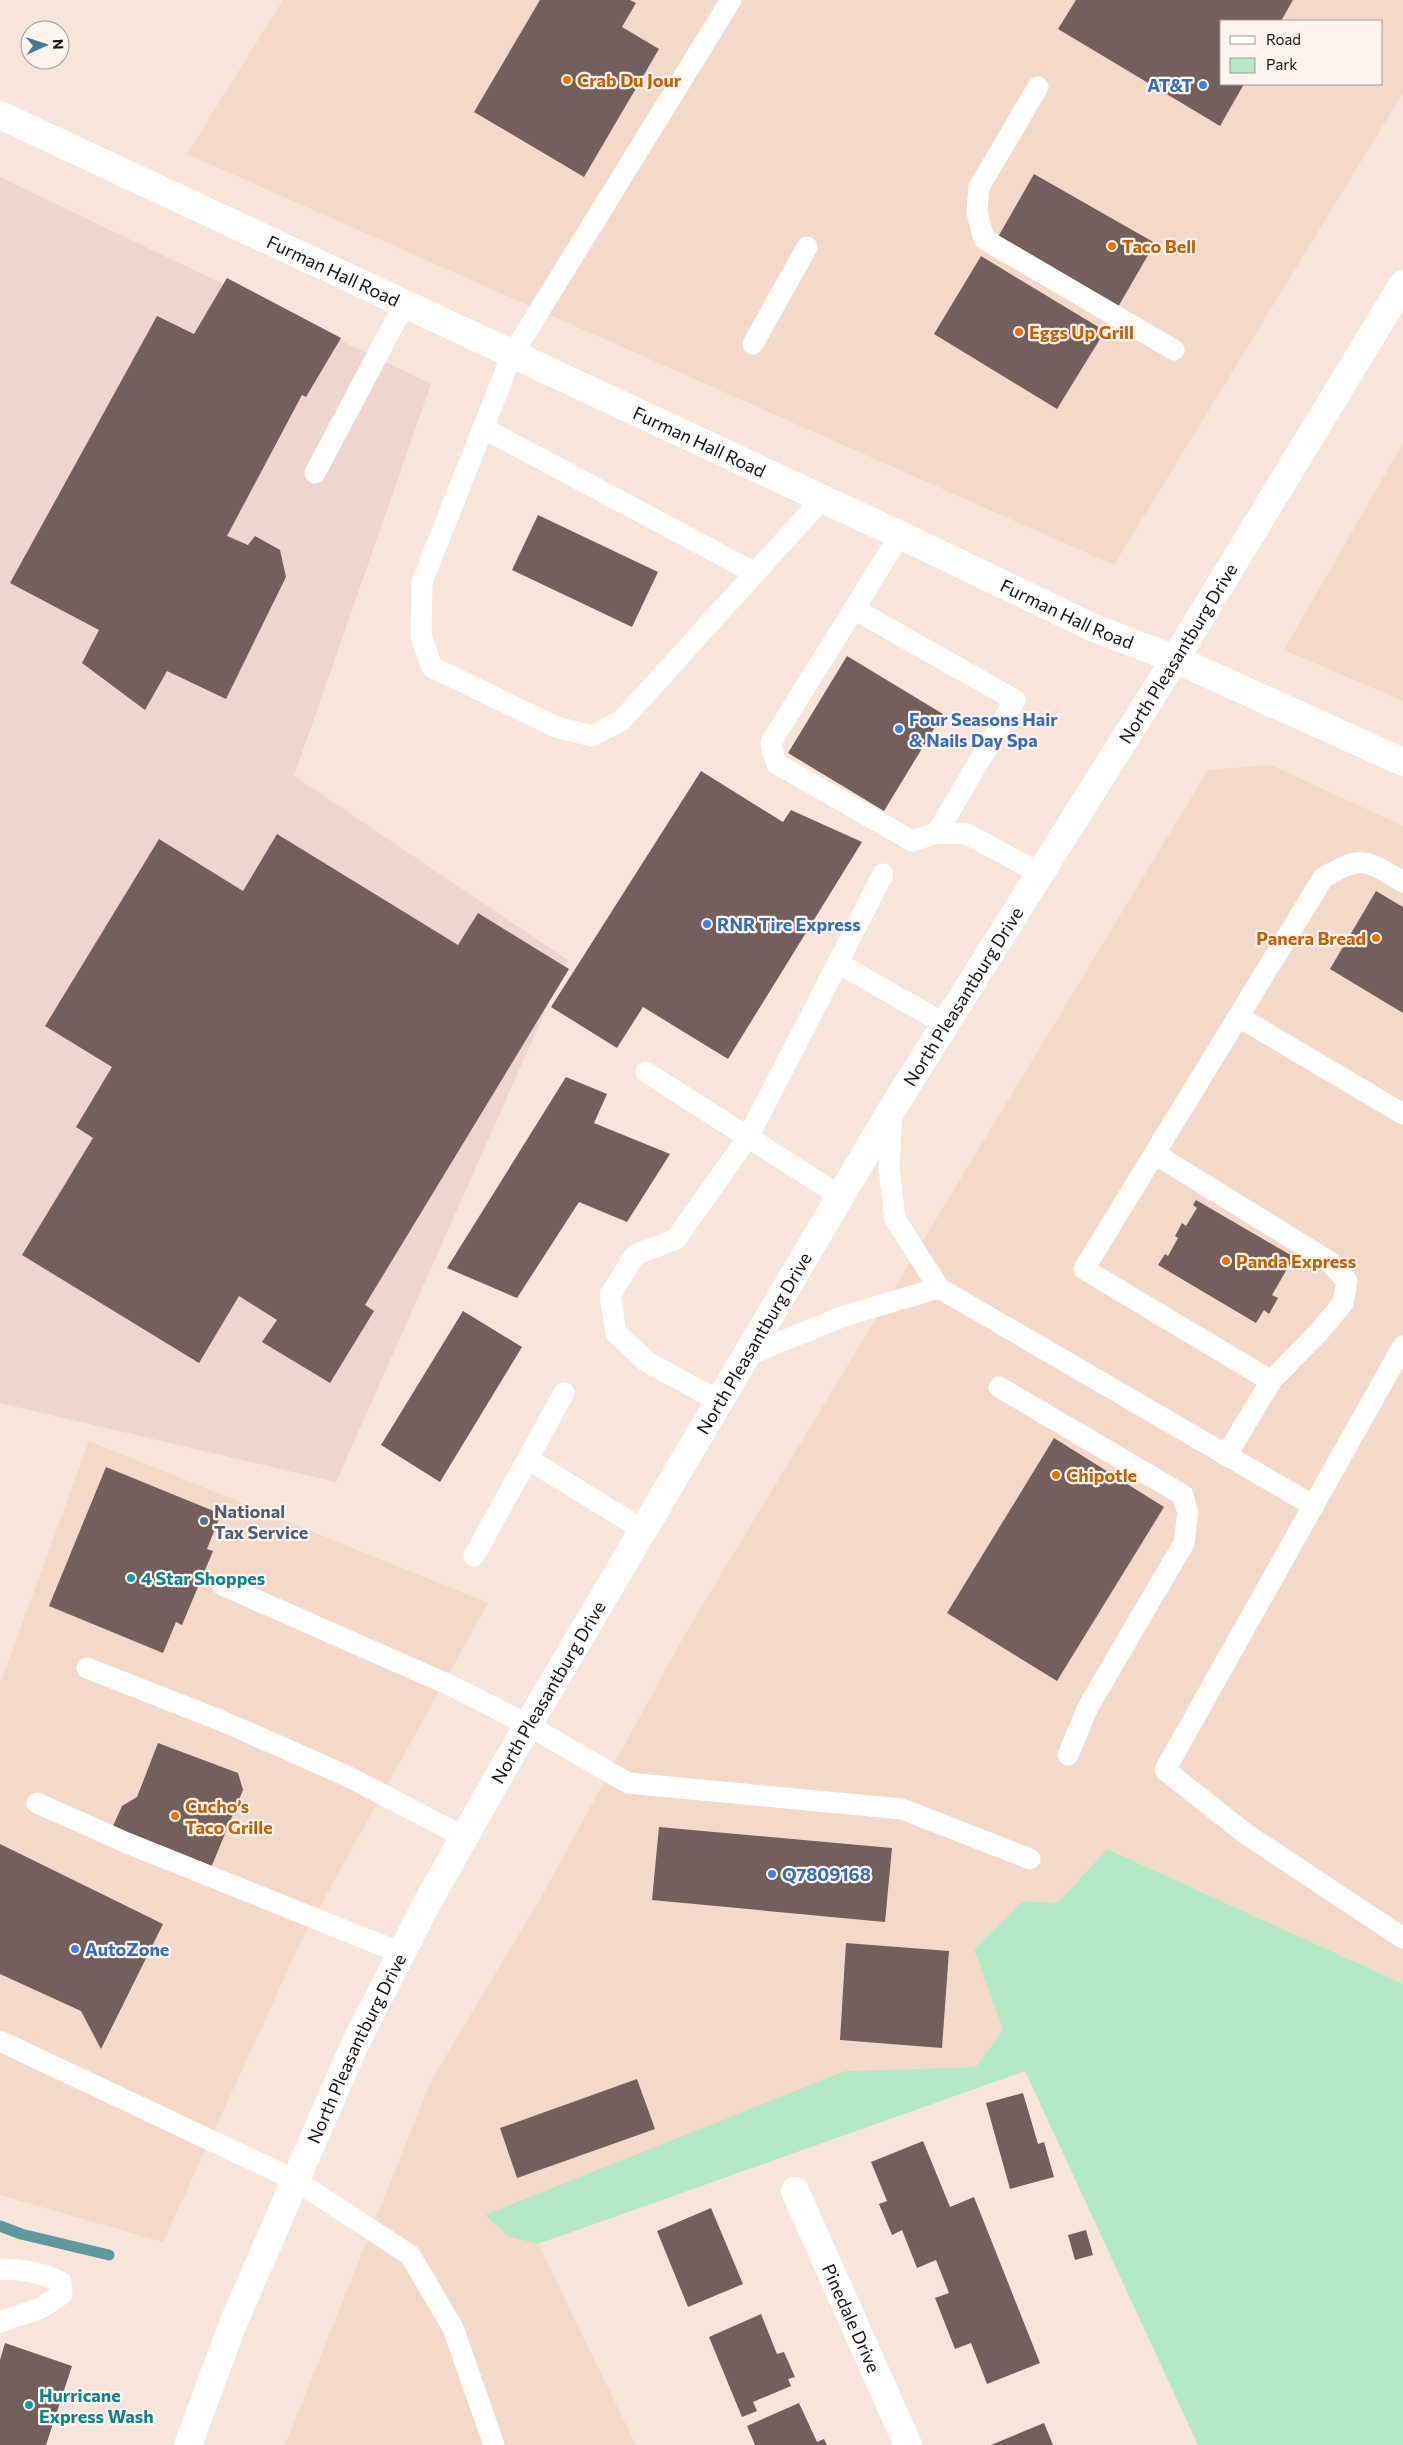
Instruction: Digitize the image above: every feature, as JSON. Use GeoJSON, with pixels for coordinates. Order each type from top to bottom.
{"type":"FeatureCollection","features":[{"type":"Feature","properties":{"kind":"main road","name":"Furman Hall Road"},"geometry":{"type":"LineString","coordinates":[[0,115],[900,535],[1094,628],[1175,659],[1403,762]]}},
{"type":"Feature","properties":{"kind":"main road","name":"North Pleasantburg Drive"},"geometry":{"type":"LineString","coordinates":[[188,2445],[232,2326],[354,2046],[428,1901],[528,1725],[840,1196],[945,1024],[1175,659],[1403,284]]}},
{"type":"Feature","properties":{"kind":"main road","name":"Pinedale Drive"},"geometry":{"type":"LineString","coordinates":[[795,2191],[908,2445]]}},
{"type":"Feature","properties":{"kind":"lane"},"geometry":{"type":"LineString","coordinates":[[731,0],[512,355],[422,582],[422,636],[432,667],[556,727],[592,736],[622,720],[822,499]]}},
{"type":"Feature","properties":{"kind":"lane"},"geometry":{"type":"LineString","coordinates":[[1038,87],[979,187],[977,212],[984,239],[1174,350]]}},
{"type":"Feature","properties":{"kind":"lane"},"geometry":{"type":"LineString","coordinates":[[753,344],[807,247]]}},
{"type":"Feature","properties":{"kind":"lane"},"geometry":{"type":"LineString","coordinates":[[315,473],[404,305]]}},
{"type":"Feature","properties":{"kind":"lane"},"geometry":{"type":"LineString","coordinates":[[483,428],[755,573]]}},
{"type":"Feature","properties":{"kind":"lane"},"geometry":{"type":"LineString","coordinates":[[900,535],[771,742],[772,750],[778,764],[912,841],[937,833],[967,834],[1040,873]]}},
{"type":"Feature","properties":{"kind":"lane"},"geometry":{"type":"LineString","coordinates":[[854,609],[1015,700],[937,833]]}},
{"type":"Feature","properties":{"kind":"lane"},"geometry":{"type":"LineString","coordinates":[[1270,1381],[1084,1269],[1323,878],[1356,861],[1371,864],[1403,882]]}},
{"type":"Feature","properties":{"kind":"lane"},"geometry":{"type":"LineString","coordinates":[[718,1400],[647,1362],[616,1333],[610,1295],[635,1255],[676,1238],[748,1137],[882,874]]}},
{"type":"Feature","properties":{"kind":"lane"},"geometry":{"type":"LineString","coordinates":[[838,963],[945,1024]]}},
{"type":"Feature","properties":{"kind":"lane"},"geometry":{"type":"LineString","coordinates":[[1239,1017],[1403,1114]]}},
{"type":"Feature","properties":{"kind":"lane"},"geometry":{"type":"LineString","coordinates":[[646,1072],[840,1196]]}},
{"type":"Feature","properties":{"kind":"lane"},"geometry":{"type":"LineString","coordinates":[[892,1110],[889,1169],[896,1219],[940,1288],[1314,1506]]}},
{"type":"Feature","properties":{"kind":"lane"},"geometry":{"type":"LineString","coordinates":[[1155,1154],[1330,1262],[1347,1281],[1343,1303],[1318,1333],[1270,1381],[1226,1456]]}},
{"type":"Feature","properties":{"kind":"lane"},"geometry":{"type":"LineString","coordinates":[[746,1356],[844,1316],[940,1288]]}},
{"type":"Feature","properties":{"kind":"lane"},"geometry":{"type":"LineString","coordinates":[[1403,1346],[1165,1770],[1246,1834],[1403,1938]]}},
{"type":"Feature","properties":{"kind":"lane"},"geometry":{"type":"LineString","coordinates":[[998,1387],[1183,1495],[1188,1513],[1184,1543],[1088,1708],[1068,1755]]}},
{"type":"Feature","properties":{"kind":"lane"},"geometry":{"type":"LineString","coordinates":[[474,1556],[564,1393]]}},
{"type":"Feature","properties":{"kind":"lane"},"geometry":{"type":"LineString","coordinates":[[528,1458],[643,1530]]}},
{"type":"Feature","properties":{"kind":"lane"},"geometry":{"type":"LineString","coordinates":[[222,1585],[436,1679],[528,1725],[628,1783],[902,1809],[1030,1859]]}},
{"type":"Feature","properties":{"kind":"lane"},"geometry":{"type":"LineString","coordinates":[[87,1668],[222,1721],[347,1776],[464,1837]]}},
{"type":"Feature","properties":{"kind":"lane"},"geometry":{"type":"LineString","coordinates":[[37,1803],[126,1843],[402,1953]]}},
{"type":"Feature","properties":{"kind":"lane"},"geometry":{"type":"LineString","coordinates":[[0,2041],[296,2180],[410,2255],[453,2328],[494,2445]]}},
{"type":"Feature","properties":{"kind":"lane"},"geometry":{"type":"LineString","coordinates":[[0,2269],[45,2274],[61,2282],[62,2294],[41,2308],[0,2322]]}},
{"type":"Feature","properties":{"kind":"shaded area"},"geometry":{"type":"Polygon","coordinates":[[[283,0],[1403,0],[1403,93],[1114,565],[187,154],[283,0]]]}},
{"type":"Feature","properties":{"kind":"shaded area"},"geometry":{"type":"Polygon","coordinates":[[[0,177],[431,384],[294,776],[568,960],[336,1482],[0,1403],[0,177]]]}},
{"type":"Feature","properties":{"kind":"shaded area"},"geometry":{"type":"Polygon","coordinates":[[[1403,443],[1403,701],[1284,650],[1403,443]]]}},
{"type":"Feature","properties":{"kind":"shaded area"},"geometry":{"type":"Polygon","coordinates":[[[1271,765],[1403,826],[1403,1984],[1107,1849],[1058,1903],[1023,1901],[974,1949],[1003,2030],[976,2067],[845,2071],[485,2215],[509,2237],[538,2244],[636,2445],[285,2445],[431,2081],[540,1899],[688,1629],[1208,770],[1271,765]]]}},
{"type":"Feature","properties":{"kind":"shaded area"},"geometry":{"type":"Polygon","coordinates":[[[89,1441],[488,1603],[303,1937],[163,2242],[0,2195],[0,1684],[89,1441]]]}},
{"type":"Feature","properties":{"kind":"green space"},"geometry":{"type":"Polygon","coordinates":[[[1107,1849],[1403,1984],[1403,2445],[1198,2445],[1025,2071],[538,2244],[509,2237],[485,2215],[845,2071],[976,2067],[1003,2030],[974,1949],[1023,1901],[1058,1903],[1107,1849]]]}},
{"type":"Feature","properties":{"kind":"building","name":"Crab Du Jour"},"geometry":{"type":"Polygon","coordinates":[[[540,0],[630,0],[636,3],[622,27],[659,49],[584,177],[474,112],[540,0]]]}},
{"type":"Feature","properties":{"kind":"building"},"geometry":{"type":"Polygon","coordinates":[[[1076,0],[1293,0],[1282,20],[1220,20],[1220,85],[1243,85],[1220,126],[1058,29],[1076,0]]]}},
{"type":"Feature","properties":{"kind":"building"},"geometry":{"type":"Polygon","coordinates":[[[1034,174],[1155,243],[1118,307],[998,237],[1034,174]]]}},
{"type":"Feature","properties":{"kind":"building","name":"Eggs Up Grill"},"geometry":{"type":"Polygon","coordinates":[[[981,256],[1105,331],[1057,409],[934,334],[981,256]]]}},
{"type":"Feature","properties":{"kind":"building"},"geometry":{"type":"Polygon","coordinates":[[[227,278],[341,338],[306,397],[302,395],[227,536],[248,545],[255,536],[280,550],[286,577],[226,699],[167,671],[145,710],[82,663],[99,630],[10,583],[157,316],[194,334],[227,278]]]}},
{"type":"Feature","properties":{"kind":"building"},"geometry":{"type":"Polygon","coordinates":[[[538,515],[658,572],[632,627],[512,570],[538,515]]]}},
{"type":"Feature","properties":{"kind":"building"},"geometry":{"type":"Polygon","coordinates":[[[847,656],[943,714],[884,811],[788,753],[847,656]]]}},
{"type":"Feature","properties":{"kind":"building","name":"RNR Tire Express"},"geometry":{"type":"Polygon","coordinates":[[[701,771],[783,822],[791,810],[862,842],[728,1059],[643,1007],[617,1048],[551,1007],[701,771]]]}},
{"type":"Feature","properties":{"kind":"building"},"geometry":{"type":"Polygon","coordinates":[[[277,834],[458,945],[478,913],[569,969],[365,1305],[374,1311],[330,1383],[262,1342],[277,1320],[239,1296],[199,1363],[22,1255],[93,1138],[76,1127],[112,1067],[45,1026],[159,839],[243,891],[277,834]]]}},
{"type":"Feature","properties":{"kind":"building","name":"Panera Bread"},"geometry":{"type":"Polygon","coordinates":[[[1376,891],[1403,907],[1403,1013],[1330,969],[1376,891]]]}},
{"type":"Feature","properties":{"kind":"building"},"geometry":{"type":"Polygon","coordinates":[[[566,1077],[607,1094],[594,1123],[670,1154],[627,1222],[579,1202],[517,1298],[447,1268],[566,1077]]]}},
{"type":"Feature","properties":{"kind":"building","name":"Panda Express"},"geometry":{"type":"Polygon","coordinates":[[[1196,1200],[1294,1257],[1272,1295],[1278,1298],[1269,1314],[1264,1310],[1256,1323],[1158,1265],[1165,1254],[1168,1256],[1178,1238],[1175,1236],[1182,1223],[1186,1226],[1197,1208],[1193,1205],[1196,1200]]]}},
{"type":"Feature","properties":{"kind":"building"},"geometry":{"type":"Polygon","coordinates":[[[463,1311],[522,1347],[440,1482],[381,1445],[463,1311]]]}},
{"type":"Feature","properties":{"kind":"building"},"geometry":{"type":"Polygon","coordinates":[[[1054,1438],[1164,1507],[1057,1681],[947,1613],[1054,1438]]]}},
{"type":"Feature","properties":{"kind":"building","name":"4 Star Shoppes"},"geometry":{"type":"Polygon","coordinates":[[[106,1467],[221,1514],[207,1549],[213,1551],[182,1625],[176,1622],[163,1653],[49,1606],[106,1467]]]}},
{"type":"Feature","properties":{"kind":"building","name":"Cucho’s Taco Grille"},"geometry":{"type":"Polygon","coordinates":[[[158,1743],[238,1773],[243,1790],[208,1875],[113,1826],[122,1806],[137,1797],[158,1743]]]}},
{"type":"Feature","properties":{"kind":"building","name":"Q7809168"},"geometry":{"type":"Polygon","coordinates":[[[659,1827],[892,1848],[885,1922],[652,1900],[659,1827]]]}},
{"type":"Feature","properties":{"kind":"building","name":"AutoZone"},"geometry":{"type":"Polygon","coordinates":[[[0,1844],[163,1924],[101,2049],[81,2011],[0,1974],[0,1844]]]}},
{"type":"Feature","properties":{"kind":"building"},"geometry":{"type":"Polygon","coordinates":[[[846,1943],[949,1951],[942,2048],[840,2040],[846,1943]]]}},
{"type":"Feature","properties":{"kind":"building"},"geometry":{"type":"Polygon","coordinates":[[[637,2079],[655,2129],[517,2178],[500,2128],[637,2079]]]}},
{"type":"Feature","properties":{"kind":"building"},"geometry":{"type":"Polygon","coordinates":[[[1023,2093],[1038,2144],[1044,2142],[1054,2177],[1010,2189],[986,2103],[1023,2093]]]}},
{"type":"Feature","properties":{"kind":"building"},"geometry":{"type":"Polygon","coordinates":[[[923,2141],[950,2207],[974,2197],[1040,2363],[987,2384],[971,2343],[955,2349],[935,2298],[949,2293],[936,2260],[917,2268],[902,2230],[892,2235],[879,2204],[887,2201],[871,2162],[923,2141]]]}},
{"type":"Feature","properties":{"kind":"building"},"geometry":{"type":"Polygon","coordinates":[[[711,2208],[743,2284],[688,2307],[657,2231],[711,2208]]]}},
{"type":"Feature","properties":{"kind":"building"},"geometry":{"type":"Polygon","coordinates":[[[1086,2230],[1093,2255],[1075,2260],[1068,2235],[1086,2230]]]}},
{"type":"Feature","properties":{"kind":"building"},"geometry":{"type":"Polygon","coordinates":[[[761,2314],[777,2354],[784,2352],[795,2377],[788,2379],[791,2386],[753,2402],[757,2411],[742,2417],[709,2337],[761,2314]]]}},
{"type":"Feature","properties":{"kind":"building","name":"Hurricane Express Wash"},"geometry":{"type":"Polygon","coordinates":[[[5,2343],[72,2366],[46,2445],[0,2445],[0,2360],[5,2343]]]}},
{"type":"Feature","properties":{"kind":"building"},"geometry":{"type":"Polygon","coordinates":[[[799,2403],[817,2442],[824,2439],[827,2445],[755,2445],[747,2426],[799,2403]]]}},
{"type":"Feature","properties":{"kind":"building"},"geometry":{"type":"Polygon","coordinates":[[[1044,2423],[1053,2445],[991,2445],[1044,2423]]]}},
{"type":"Feature","properties":{"kind":"waterway"},"geometry":{"type":"LineString","coordinates":[[0,2226],[21,2234],[109,2255]]}},
{"type":"Feature","properties":{"kind":"place","name":"Crab Du Jour"},"geometry":{"type":"Point","coordinates":[567,80]}},
{"type":"Feature","properties":{"kind":"place","name":"AT&T"},"geometry":{"type":"Point","coordinates":[1203,85]}},
{"type":"Feature","properties":{"kind":"place","name":"Taco Bell"},"geometry":{"type":"Point","coordinates":[1112,246]}},
{"type":"Feature","properties":{"kind":"place","name":"Eggs Up Grill"},"geometry":{"type":"Point","coordinates":[1019,332]}},
{"type":"Feature","properties":{"kind":"place","name":"Four Seasons Hair & Nails Day Spa"},"geometry":{"type":"Point","coordinates":[899,729]}},
{"type":"Feature","properties":{"kind":"place","name":"RNR Tire Express"},"geometry":{"type":"Point","coordinates":[707,924]}},
{"type":"Feature","properties":{"kind":"place","name":"Panera Bread"},"geometry":{"type":"Point","coordinates":[1376,938]}},
{"type":"Feature","properties":{"kind":"place","name":"Panda Express"},"geometry":{"type":"Point","coordinates":[1226,1261]}},
{"type":"Feature","properties":{"kind":"place","name":"Chipotle"},"geometry":{"type":"Point","coordinates":[1056,1475]}},
{"type":"Feature","properties":{"kind":"place","name":"National Tax Service"},"geometry":{"type":"Point","coordinates":[204,1521]}},
{"type":"Feature","properties":{"kind":"place","name":"4 Star Shoppes"},"geometry":{"type":"Point","coordinates":[131,1578]}},
{"type":"Feature","properties":{"kind":"place","name":"Cucho’s Taco Grille"},"geometry":{"type":"Point","coordinates":[175,1816]}},
{"type":"Feature","properties":{"kind":"place","name":"Q7809168"},"geometry":{"type":"Point","coordinates":[772,1874]}},
{"type":"Feature","properties":{"kind":"place","name":"AutoZone"},"geometry":{"type":"Point","coordinates":[75,1949]}},
{"type":"Feature","properties":{"kind":"place","name":"Hurricane Express Wash"},"geometry":{"type":"Point","coordinates":[29,2405]}}]}
